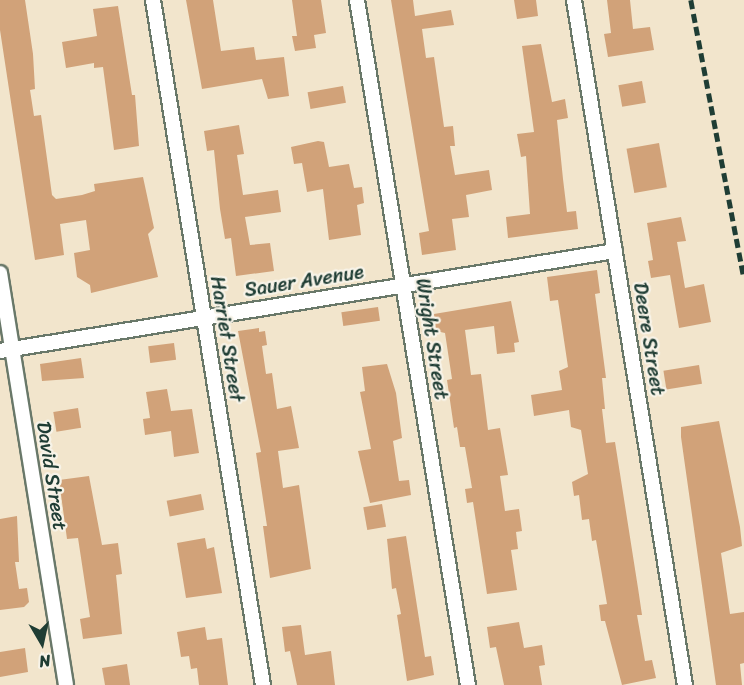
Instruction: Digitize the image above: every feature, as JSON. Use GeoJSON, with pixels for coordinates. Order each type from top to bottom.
{"type":"FeatureCollection","features":[{"type":"Feature","properties":{"kind":"street","name":"Harriet Street"},"geometry":{"type":"LineString","coordinates":[[153,0],[263,685]]}},
{"type":"Feature","properties":{"kind":"street","name":"Wright Street"},"geometry":{"type":"LineString","coordinates":[[357,0],[468,685]]}},
{"type":"Feature","properties":{"kind":"street","name":"Deere Street"},"geometry":{"type":"LineString","coordinates":[[574,0],[685,685]]}},
{"type":"Feature","properties":{"kind":"street","name":"Sauer Avenue"},"geometry":{"type":"LineString","coordinates":[[6,350],[615,251]]}},
{"type":"Feature","properties":{"kind":"street","name":"David Street"},"geometry":{"type":"LineString","coordinates":[[0,273],[6,350],[66,685]]}},
{"type":"Feature","properties":{"kind":"building"},"geometry":{"type":"Polygon","coordinates":[[[0,0],[25,0],[33,54],[35,89],[30,90],[34,116],[41,115],[52,195],[56,199],[82,195],[95,191],[94,184],[143,177],[154,228],[148,234],[158,277],[91,293],[90,285],[77,277],[74,253],[90,250],[86,220],[60,224],[64,255],[35,260],[0,30],[0,0]]]}},
{"type":"Feature","properties":{"kind":"building"},"geometry":{"type":"Polygon","coordinates":[[[186,0],[213,0],[221,51],[254,47],[256,60],[284,57],[289,96],[268,99],[262,79],[202,89],[186,0]]]}},
{"type":"Feature","properties":{"kind":"building"},"geometry":{"type":"Polygon","coordinates":[[[292,0],[321,0],[326,33],[314,35],[316,48],[295,51],[292,36],[297,36],[292,0]]]}},
{"type":"Feature","properties":{"kind":"building"},"geometry":{"type":"Polygon","coordinates":[[[391,0],[413,0],[415,16],[451,10],[454,25],[422,29],[426,58],[434,57],[444,127],[453,126],[455,146],[450,146],[455,175],[489,170],[492,190],[466,195],[469,217],[452,219],[456,250],[422,255],[419,233],[429,231],[391,0]]]}},
{"type":"Feature","properties":{"kind":"building"},"geometry":{"type":"Polygon","coordinates":[[[514,0],[536,0],[538,16],[517,19],[514,0]]]}},
{"type":"Feature","properties":{"kind":"building"},"geometry":{"type":"Polygon","coordinates":[[[607,0],[630,0],[633,29],[650,27],[654,50],[608,57],[604,34],[611,33],[607,0]]]}},
{"type":"Feature","properties":{"kind":"building"},"geometry":{"type":"Polygon","coordinates":[[[118,6],[132,95],[135,95],[139,146],[114,150],[103,67],[94,68],[94,63],[66,68],[62,42],[97,36],[93,9],[118,6]]]}},
{"type":"Feature","properties":{"kind":"building"},"geometry":{"type":"Polygon","coordinates":[[[541,44],[552,102],[565,99],[568,118],[557,120],[567,212],[576,211],[578,229],[508,238],[506,217],[530,214],[526,156],[521,157],[517,134],[534,132],[522,46],[541,44]]]}},
{"type":"Feature","properties":{"kind":"building"},"geometry":{"type":"Polygon","coordinates":[[[642,81],[646,103],[622,107],[618,85],[642,81]]]}},
{"type":"Feature","properties":{"kind":"building"},"geometry":{"type":"Polygon","coordinates":[[[343,86],[346,103],[310,109],[308,92],[343,86]]]}},
{"type":"Feature","properties":{"kind":"building"},"geometry":{"type":"Polygon","coordinates":[[[239,125],[244,154],[237,155],[243,195],[278,190],[281,212],[245,217],[250,245],[270,243],[274,271],[236,276],[231,238],[225,239],[214,150],[207,151],[204,131],[239,125]]]}},
{"type":"Feature","properties":{"kind":"building"},"geometry":{"type":"Polygon","coordinates":[[[318,141],[324,142],[329,167],[349,164],[354,188],[362,187],[364,203],[357,205],[361,235],[329,240],[323,189],[307,192],[302,163],[294,164],[291,147],[318,141]]]}},
{"type":"Feature","properties":{"kind":"building"},"geometry":{"type":"Polygon","coordinates":[[[659,143],[667,187],[634,193],[627,149],[659,143]]]}},
{"type":"Feature","properties":{"kind":"building"},"geometry":{"type":"Polygon","coordinates":[[[681,217],[686,241],[677,242],[685,288],[704,284],[711,322],[679,328],[670,275],[651,278],[648,261],[653,260],[647,223],[681,217]]]}},
{"type":"Feature","properties":{"kind":"building"},"geometry":{"type":"Polygon","coordinates":[[[597,270],[600,293],[595,294],[606,378],[602,378],[605,409],[602,409],[606,443],[615,442],[642,615],[637,615],[645,661],[652,660],[656,678],[622,685],[605,621],[601,621],[599,605],[607,604],[596,540],[592,541],[589,519],[582,520],[579,495],[574,496],[572,482],[588,474],[581,430],[571,427],[569,410],[534,416],[531,395],[562,390],[559,371],[568,367],[558,300],[550,301],[547,277],[597,270]]]}},
{"type":"Feature","properties":{"kind":"building"},"geometry":{"type":"Polygon","coordinates":[[[511,301],[519,342],[514,343],[515,352],[497,354],[494,326],[465,330],[471,375],[481,374],[488,430],[500,428],[508,475],[500,476],[505,511],[519,509],[522,531],[516,532],[518,549],[511,550],[517,590],[487,594],[473,502],[467,503],[465,489],[472,488],[465,447],[460,447],[457,427],[454,428],[447,380],[452,379],[445,333],[436,331],[434,314],[511,301]]]}},
{"type":"Feature","properties":{"kind":"building"},"geometry":{"type":"Polygon","coordinates":[[[378,307],[380,321],[343,326],[341,312],[378,307]]]}},
{"type":"Feature","properties":{"kind":"building"},"geometry":{"type":"Polygon","coordinates":[[[259,328],[259,332],[265,331],[267,345],[262,346],[266,374],[272,373],[277,409],[291,406],[299,448],[278,451],[283,488],[299,485],[311,569],[270,578],[263,526],[267,526],[256,453],[261,452],[238,331],[259,328]]]}},
{"type":"Feature","properties":{"kind":"building"},"geometry":{"type":"Polygon","coordinates":[[[174,343],[176,360],[150,363],[148,346],[174,343]]]}},
{"type":"Feature","properties":{"kind":"building"},"geometry":{"type":"Polygon","coordinates":[[[81,358],[84,378],[42,381],[40,364],[81,358]]]}},
{"type":"Feature","properties":{"kind":"building"},"geometry":{"type":"Polygon","coordinates":[[[387,364],[396,393],[402,438],[393,441],[399,481],[409,480],[411,495],[370,503],[358,451],[371,449],[360,392],[365,391],[362,367],[387,364]]]}},
{"type":"Feature","properties":{"kind":"building"},"geometry":{"type":"Polygon","coordinates":[[[699,365],[702,384],[666,389],[663,371],[699,365]]]}},
{"type":"Feature","properties":{"kind":"building"},"geometry":{"type":"Polygon","coordinates":[[[167,389],[171,411],[192,409],[199,453],[174,457],[171,431],[145,435],[143,419],[150,418],[146,392],[167,389]]]}},
{"type":"Feature","properties":{"kind":"building"},"geometry":{"type":"Polygon","coordinates":[[[78,408],[81,428],[56,432],[53,412],[78,408]]]}},
{"type":"Feature","properties":{"kind":"building"},"geometry":{"type":"Polygon","coordinates":[[[719,421],[742,546],[721,553],[730,614],[744,612],[744,663],[740,664],[742,685],[716,685],[681,437],[681,427],[719,421]]]}},
{"type":"Feature","properties":{"kind":"building"},"geometry":{"type":"Polygon","coordinates":[[[89,476],[102,545],[118,543],[122,574],[116,575],[122,634],[83,639],[80,619],[90,617],[78,538],[67,539],[59,480],[89,476]]]}},
{"type":"Feature","properties":{"kind":"building"},"geometry":{"type":"Polygon","coordinates":[[[201,494],[204,510],[170,516],[167,501],[201,494]]]}},
{"type":"Feature","properties":{"kind":"building"},"geometry":{"type":"Polygon","coordinates":[[[382,504],[386,527],[367,530],[363,507],[382,504]]]}},
{"type":"Feature","properties":{"kind":"building"},"geometry":{"type":"Polygon","coordinates":[[[17,516],[19,562],[15,562],[19,589],[27,588],[29,602],[24,607],[0,610],[0,519],[17,516]]]}},
{"type":"Feature","properties":{"kind":"building"},"geometry":{"type":"Polygon","coordinates":[[[406,536],[425,657],[431,656],[434,675],[407,681],[397,615],[401,614],[396,588],[392,589],[387,539],[406,536]]]}},
{"type":"Feature","properties":{"kind":"building"},"geometry":{"type":"Polygon","coordinates":[[[205,538],[207,549],[214,547],[222,593],[186,598],[177,543],[205,538]]]}},
{"type":"Feature","properties":{"kind":"building"},"geometry":{"type":"Polygon","coordinates":[[[519,622],[524,648],[542,645],[545,665],[539,666],[542,685],[504,685],[496,647],[490,648],[487,627],[519,622]]]}},
{"type":"Feature","properties":{"kind":"building"},"geometry":{"type":"Polygon","coordinates":[[[301,625],[305,655],[331,651],[335,685],[297,685],[290,651],[285,652],[282,627],[301,625]]]}},
{"type":"Feature","properties":{"kind":"building"},"geometry":{"type":"Polygon","coordinates":[[[205,627],[207,640],[222,638],[228,685],[199,685],[197,668],[191,669],[189,656],[181,657],[177,632],[205,627]]]}},
{"type":"Feature","properties":{"kind":"building"},"geometry":{"type":"Polygon","coordinates":[[[25,648],[28,672],[0,677],[0,652],[25,648]]]}},
{"type":"Feature","properties":{"kind":"building"},"geometry":{"type":"Polygon","coordinates":[[[127,664],[130,685],[105,685],[102,668],[127,664]]]}},
{"type":"Feature","properties":{"kind":"railway"},"geometry":{"type":"LineString","coordinates":[[691,0],[744,277]]}}]}
